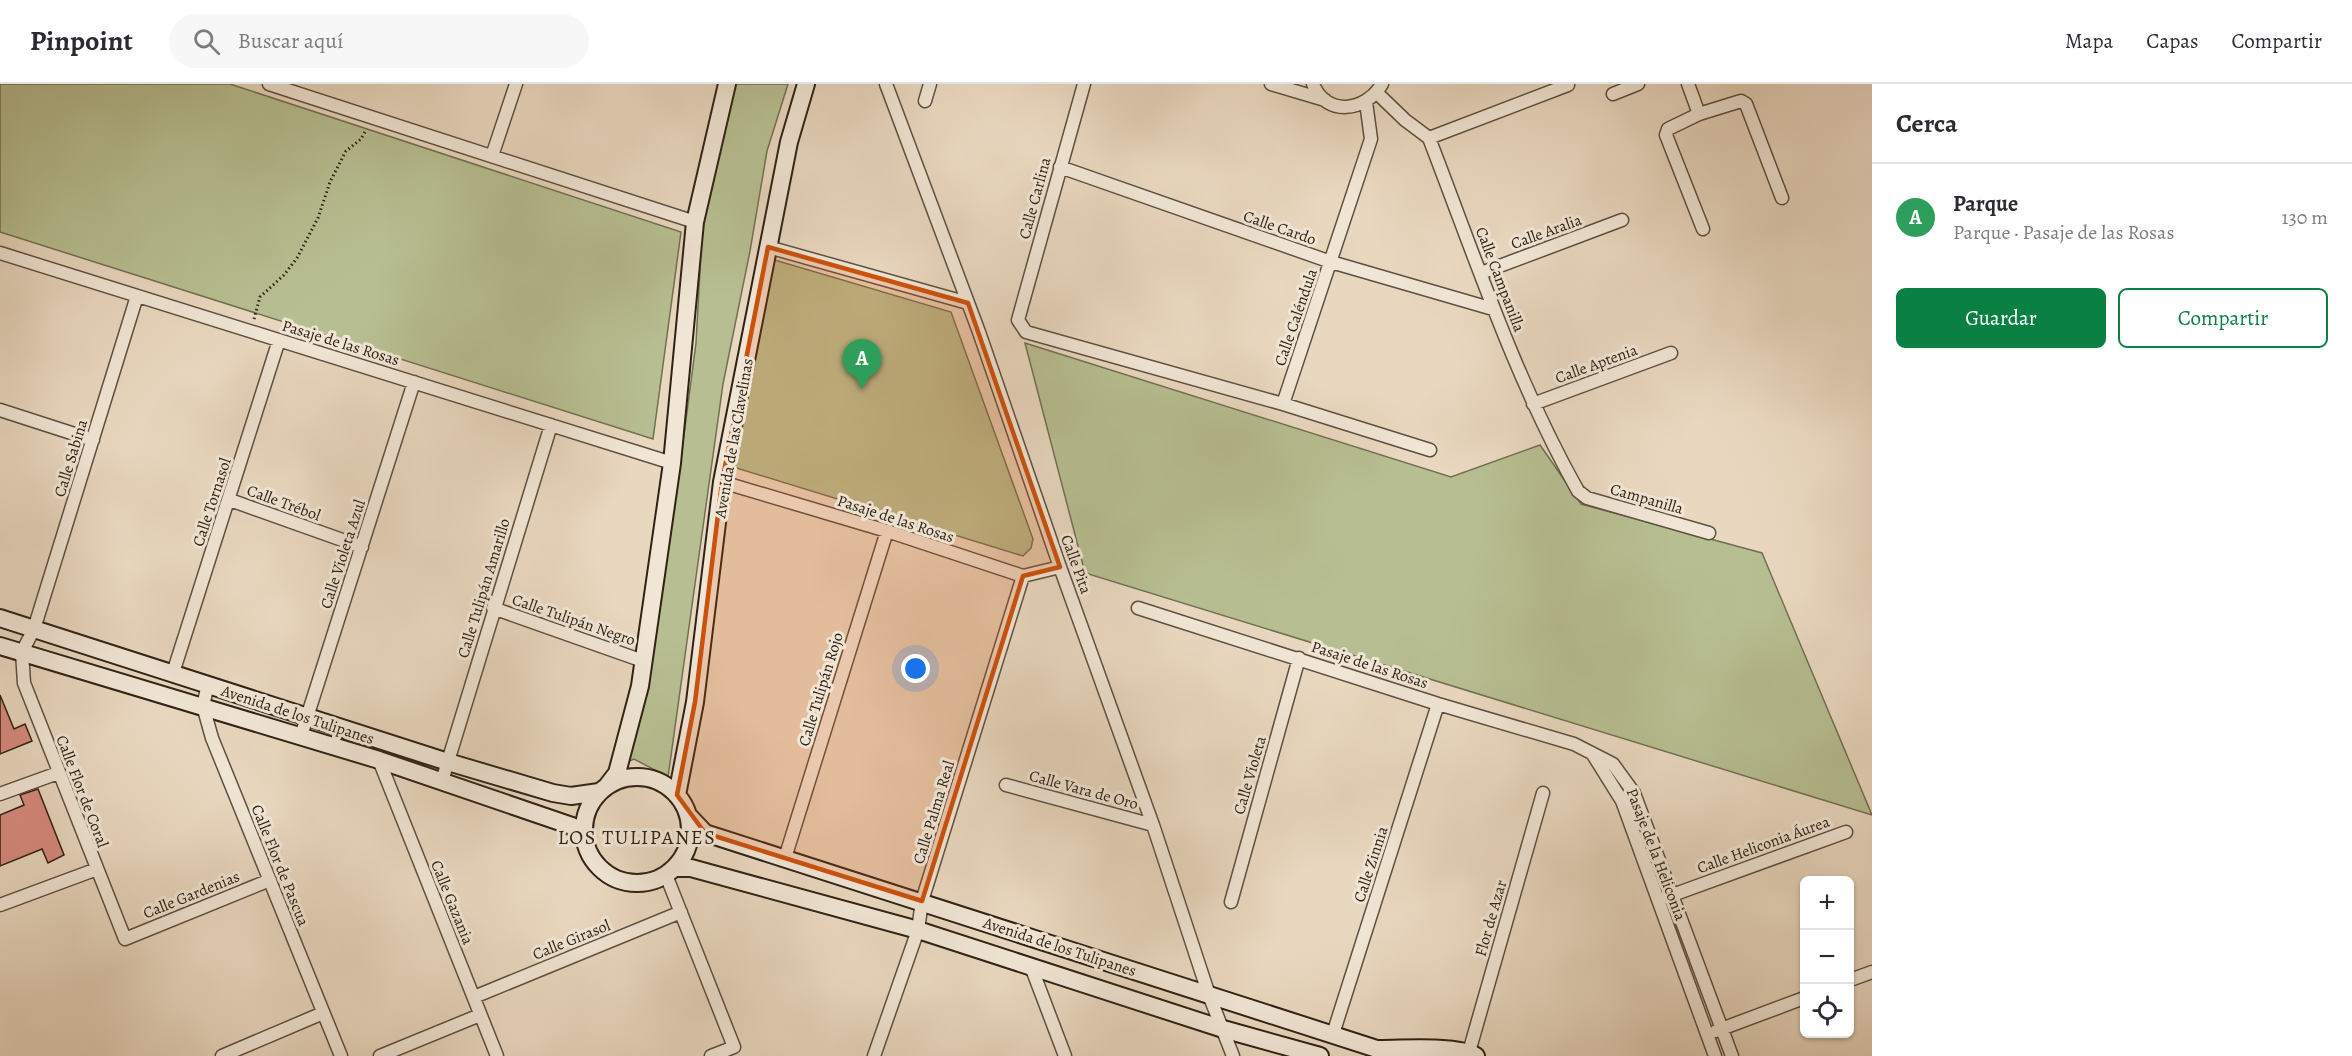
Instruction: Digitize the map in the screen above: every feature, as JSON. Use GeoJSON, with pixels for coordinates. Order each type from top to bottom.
{"type":"FeatureCollection","features":[{"type":"Feature","properties":{"kind":"street"},"geometry":{"type":"LineString","coordinates":[[269,84],[306,90],[370,117],[695,222]]}},
{"type":"Feature","properties":{"kind":"street"},"geometry":{"type":"LineString","coordinates":[[492,156],[516,84]]}},
{"type":"Feature","properties":{"kind":"street"},"geometry":{"type":"LineString","coordinates":[[603,789],[627,777],[648,778],[669,787],[677,795],[688,814],[690,837],[687,849],[670,871],[645,883],[622,881],[612,877],[596,862],[586,843],[585,821],[592,801],[617,773],[640,686],[672,463],[695,222],[727,84]]}},
{"type":"Feature","properties":{"kind":"street","name":"Avenida de las Clavelinas"},"geometry":{"type":"LineString","coordinates":[[677,795],[695,702],[722,482],[789,142],[806,84]]}},
{"type":"Feature","properties":{"kind":"street","name":"Calle Pita"},"geometry":{"type":"LineString","coordinates":[[886,84],[968,303],[1153,825],[1209,995],[1233,1056]]}},
{"type":"Feature","properties":{"kind":"street"},"geometry":{"type":"LineString","coordinates":[[925,101],[930,84]]}},
{"type":"Feature","properties":{"kind":"street","name":"Calle Carlina"},"geometry":{"type":"LineString","coordinates":[[1084,84],[1018,320],[1026,332],[1283,404]]}},
{"type":"Feature","properties":{"kind":"street"},"geometry":{"type":"LineString","coordinates":[[1271,84],[1338,106],[1353,107],[1366,102],[1380,89],[1405,120],[1429,138],[1568,85]]}},
{"type":"Feature","properties":{"kind":"street"},"geometry":{"type":"LineString","coordinates":[[1313,84],[1315,90],[1325,100]]}},
{"type":"Feature","properties":{"kind":"street"},"geometry":{"type":"LineString","coordinates":[[1613,94],[1638,84]]}},
{"type":"Feature","properties":{"kind":"street"},"geometry":{"type":"LineString","coordinates":[[1688,84],[1699,114]]}},
{"type":"Feature","properties":{"kind":"street","name":"Calle Caléndula"},"geometry":{"type":"LineString","coordinates":[[1283,404],[1371,139],[1366,102]]}},
{"type":"Feature","properties":{"kind":"street"},"geometry":{"type":"LineString","coordinates":[[1703,229],[1666,135],[1668,129],[1699,114],[1743,102],[1782,198]]}},
{"type":"Feature","properties":{"kind":"street","name":"Calle Campanilla"},"geometry":{"type":"LineString","coordinates":[[1429,138],[1493,309],[1533,404],[1578,491]]}},
{"type":"Feature","properties":{"kind":"street","name":"Calle Cardo"},"geometry":{"type":"LineString","coordinates":[[1060,167],[1331,262],[1493,309]]}},
{"type":"Feature","properties":{"kind":"street","name":"Calle Aralia"},"geometry":{"type":"LineString","coordinates":[[1481,273],[1622,220]]}},
{"type":"Feature","properties":{"kind":"street"},"geometry":{"type":"LineString","coordinates":[[768,247],[968,303]]}},
{"type":"Feature","properties":{"kind":"street","name":"Pasaje de las Rosas"},"geometry":{"type":"LineString","coordinates":[[0,253],[672,463]]}},
{"type":"Feature","properties":{"kind":"street","name":"Calle Sabina"},"geometry":{"type":"LineString","coordinates":[[22,652],[34,629],[137,296]]}},
{"type":"Feature","properties":{"kind":"street","name":"Calle Tornasol"},"geometry":{"type":"LineString","coordinates":[[173,673],[230,500],[279,340]]}},
{"type":"Feature","properties":{"kind":"street","name":"Calle Aptenia"},"geometry":{"type":"LineString","coordinates":[[1533,404],[1671,353]]}},
{"type":"Feature","properties":{"kind":"street","name":"Calle Violeta Azul"},"geometry":{"type":"LineString","coordinates":[[302,736],[414,382]]}},
{"type":"Feature","properties":{"kind":"street"},"geometry":{"type":"LineString","coordinates":[[1283,404],[1431,450]]}},
{"type":"Feature","properties":{"kind":"street"},"geometry":{"type":"LineString","coordinates":[[0,411],[93,440]]}},
{"type":"Feature","properties":{"kind":"street","name":"Calle Tulipán Amarillo"},"geometry":{"type":"LineString","coordinates":[[442,781],[493,608],[551,425]]}},
{"type":"Feature","properties":{"kind":"street","name":"Pasaje de las Rosas"},"geometry":{"type":"LineString","coordinates":[[722,482],[887,531],[1023,576]]}},
{"type":"Feature","properties":{"kind":"street","name":"Campanilla"},"geometry":{"type":"LineString","coordinates":[[1578,491],[1587,498],[1709,533]]}},
{"type":"Feature","properties":{"kind":"street","name":"Calle Trébol"},"geometry":{"type":"LineString","coordinates":[[230,500],[362,548]]}},
{"type":"Feature","properties":{"kind":"street","name":"Calle Tulipán Rojo"},"geometry":{"type":"LineString","coordinates":[[785,858],[887,531]]}},
{"type":"Feature","properties":{"kind":"street"},"geometry":{"type":"LineString","coordinates":[[1023,576],[1060,567]]}},
{"type":"Feature","properties":{"kind":"street","name":"Calle Palma Real"},"geometry":{"type":"LineString","coordinates":[[874,1056],[918,930],[922,902],[1023,576]]}},
{"type":"Feature","properties":{"kind":"street","name":"Calle Tulipán Negro"},"geometry":{"type":"LineString","coordinates":[[493,608],[643,661]]}},
{"type":"Feature","properties":{"kind":"street","name":"Pasaje de las Rosas"},"geometry":{"type":"LineString","coordinates":[[1138,608],[1438,704],[1574,744],[1592,752]]}},
{"type":"Feature","properties":{"kind":"street","name":"Avenida de los Tulipanes"},"geometry":{"type":"LineString","coordinates":[[0,618],[448,762],[553,793],[571,796],[603,789]]}},
{"type":"Feature","properties":{"kind":"street","name":"Avenida de los Tulipanes"},"geometry":{"type":"LineString","coordinates":[[0,646],[302,736],[442,781],[572,826],[586,843]]}},
{"type":"Feature","properties":{"kind":"street","name":"Calle Flor de Coral"},"geometry":{"type":"LineString","coordinates":[[22,652],[24,683],[125,939]]}},
{"type":"Feature","properties":{"kind":"street","name":"Calle Violeta"},"geometry":{"type":"LineString","coordinates":[[1231,902],[1299,658]]}},
{"type":"Feature","properties":{"kind":"street","name":"Calle Flor de Pascua"},"geometry":{"type":"LineString","coordinates":[[208,684],[203,706],[212,738],[341,1056]]}},
{"type":"Feature","properties":{"kind":"street","name":"Calle Zinnia"},"geometry":{"type":"LineString","coordinates":[[1333,1034],[1438,704]]}},
{"type":"Feature","properties":{"kind":"street","name":"Pasaje de la Heliconia"},"geometry":{"type":"LineString","coordinates":[[1592,752],[1613,764],[1634,793],[1732,1056]]}},
{"type":"Feature","properties":{"kind":"street","name":"Pasaje de la Heliconia"},"geometry":{"type":"LineString","coordinates":[[1592,752],[1622,801],[1715,1056]]}},
{"type":"Feature","properties":{"kind":"street","name":"Calle Gazania"},"geometry":{"type":"LineString","coordinates":[[379,760],[497,1056]]}},
{"type":"Feature","properties":{"kind":"street"},"geometry":{"type":"LineString","coordinates":[[0,794],[58,773]]}},
{"type":"Feature","properties":{"kind":"street","name":"Calle Vara de Oro"},"geometry":{"type":"LineString","coordinates":[[1006,785],[1153,825]]}},
{"type":"Feature","properties":{"kind":"street","name":"Flor de Azar"},"geometry":{"type":"LineString","coordinates":[[1472,1054],[1543,793]]}},
{"type":"Feature","properties":{"kind":"street","name":"Avenida de los Tulipanes"},"geometry":{"type":"LineString","coordinates":[[688,814],[705,833],[1377,1049],[1472,1054]]}},
{"type":"Feature","properties":{"kind":"street","name":"Calle Heliconia Áurea"},"geometry":{"type":"LineString","coordinates":[[1658,901],[1846,832]]}},
{"type":"Feature","properties":{"kind":"street","name":"Avenida de los Tulipanes"},"geometry":{"type":"LineString","coordinates":[[670,871],[691,868],[918,930],[1032,969],[1223,1029],[1320,1056]]}},
{"type":"Feature","properties":{"kind":"street"},"geometry":{"type":"LineString","coordinates":[[0,905],[97,869]]}},
{"type":"Feature","properties":{"kind":"street"},"geometry":{"type":"LineString","coordinates":[[670,871],[681,912],[734,1047],[711,1056]]}},
{"type":"Feature","properties":{"kind":"street","name":"Calle Gardenias"},"geometry":{"type":"LineString","coordinates":[[125,939],[270,880]]}},
{"type":"Feature","properties":{"kind":"street","name":"Calle Girasol"},"geometry":{"type":"LineString","coordinates":[[474,997],[681,912]]}},
{"type":"Feature","properties":{"kind":"street"},"geometry":{"type":"LineString","coordinates":[[1032,969],[1065,1056]]}},
{"type":"Feature","properties":{"kind":"street"},"geometry":{"type":"LineString","coordinates":[[1854,979],[1872,972]]}},
{"type":"Feature","properties":{"kind":"street"},"geometry":{"type":"LineString","coordinates":[[1707,1035],[1800,1000]]}},
{"type":"Feature","properties":{"kind":"street"},"geometry":{"type":"LineString","coordinates":[[222,1056],[323,1013]]}},
{"type":"Feature","properties":{"kind":"street"},"geometry":{"type":"LineString","coordinates":[[380,1056],[480,1015]]}},
{"type":"Feature","properties":{"kind":"path"},"geometry":{"type":"LineString","coordinates":[[251,332],[260,297],[284,275],[297,258],[318,218],[330,182],[346,151],[364,135],[370,117]]}},
{"type":"Feature","properties":{"kind":"highlighted area"},"geometry":{"type":"Polygon","coordinates":[[[768,247],[968,303],[1060,567],[1023,576],[922,901],[705,833],[677,795],[695,702],[722,482],[768,247]]]}},
{"type":"Feature","properties":{"kind":"green space"},"geometry":{"type":"Polygon","coordinates":[[[0,84],[230,84],[681,232],[653,439],[0,232],[0,84]]]}},
{"type":"Feature","properties":{"kind":"green space"},"geometry":{"type":"Polygon","coordinates":[[[732,84],[788,84],[767,151],[750,251],[723,384],[668,777],[634,759],[625,763],[681,458],[696,343],[703,215],[732,84]]]}},
{"type":"Feature","properties":{"kind":"green space"},"geometry":{"type":"Polygon","coordinates":[[[768,258],[951,312],[1033,539],[1031,548],[1023,556],[730,466],[768,258]]]}},
{"type":"Feature","properties":{"kind":"green space"},"geometry":{"type":"Polygon","coordinates":[[[1025,343],[1451,477],[1540,445],[1581,504],[1762,553],[1872,815],[1085,573],[1025,343]]]}},
{"type":"Feature","properties":{"kind":"building"},"geometry":{"type":"Polygon","coordinates":[[[0,695],[14,729],[25,724],[32,741],[0,754],[0,695]]]}},
{"type":"Feature","properties":{"kind":"building"},"geometry":{"type":"Polygon","coordinates":[[[38,789],[64,855],[48,863],[42,849],[0,866],[0,815],[24,805],[20,795],[38,789]]]}},
{"type":"Feature","properties":{"kind":"place","name":"Parque"},"geometry":{"type":"Point","coordinates":[862,389]}},
{"type":"Feature","properties":{"kind":"district","name":"LOS TULIPANES"},"geometry":{"type":"Point","coordinates":[637,837]}}]}
